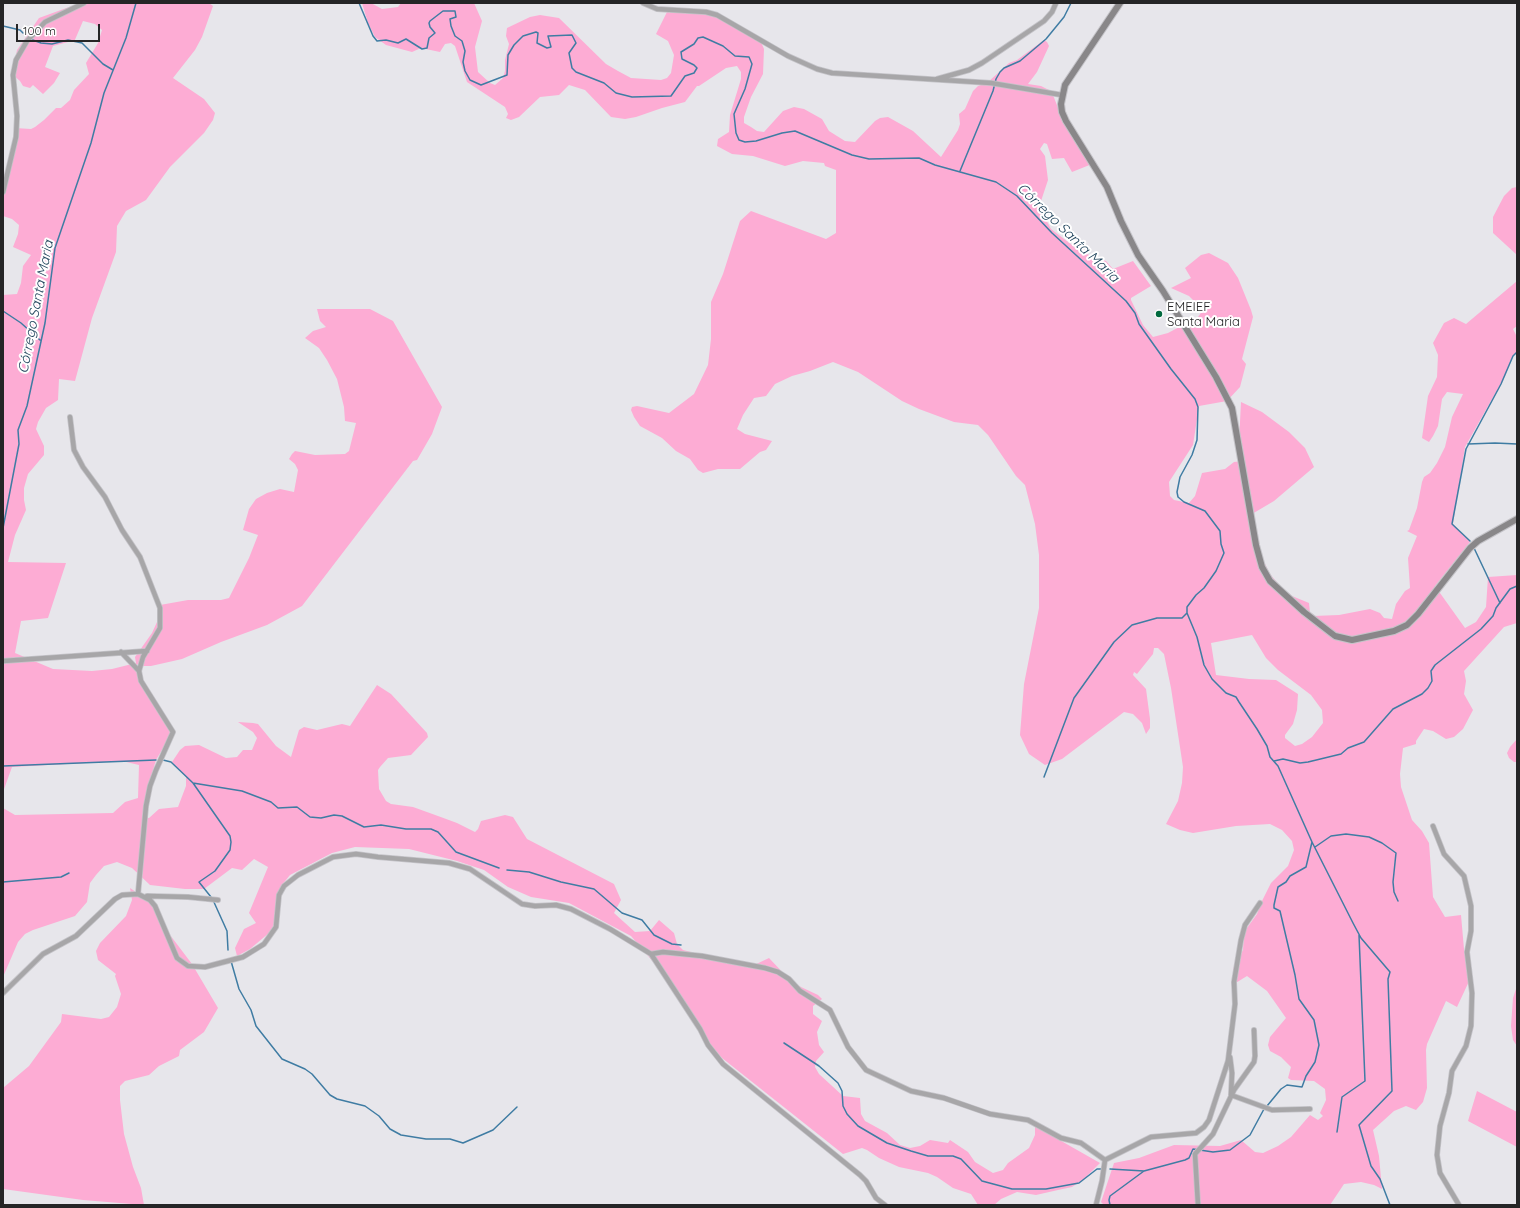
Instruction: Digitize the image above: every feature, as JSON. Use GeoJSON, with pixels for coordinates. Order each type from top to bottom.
{"type":"FeatureCollection","features":[{"type":"Feature","properties":{"kind":"street"},"geometry":{"type":"LineString","coordinates":[[3,192],[16,137],[17,116],[13,75],[16,60],[27,41],[45,22],[84,3]]}},
{"type":"Feature","properties":{"kind":"street"},"geometry":{"type":"LineString","coordinates":[[643,3],[658,9],[706,12],[717,15],[788,56],[817,69],[832,73],[1002,84],[1062,95]]}},
{"type":"Feature","properties":{"kind":"street"},"geometry":{"type":"LineString","coordinates":[[933,80],[969,70],[982,63],[1044,21],[1052,12],[1056,3]]}},
{"type":"Feature","properties":{"kind":"street"},"geometry":{"type":"LineString","coordinates":[[1120,3],[1065,85],[1060,104],[1065,118],[1107,187],[1121,222],[1138,255],[1163,291],[1216,376],[1232,408],[1258,552],[1265,573],[1278,590],[1322,628],[1341,638],[1356,639],[1394,631],[1407,625],[1418,614],[1470,548],[1517,519]]}},
{"type":"Feature","properties":{"kind":"street"},"geometry":{"type":"LineString","coordinates":[[70,417],[72,444],[77,457],[99,487],[122,530],[140,557],[157,597],[161,616],[160,628],[141,663],[139,671]]}},
{"type":"Feature","properties":{"kind":"street"},"geometry":{"type":"LineString","coordinates":[[3,662],[147,651]]}},
{"type":"Feature","properties":{"kind":"street"},"geometry":{"type":"LineString","coordinates":[[121,652],[139,671],[145,688],[172,727],[173,732],[150,786],[146,806],[140,894]]}},
{"type":"Feature","properties":{"kind":"street"},"geometry":{"type":"LineString","coordinates":[[1433,826],[1444,854],[1464,876],[1471,906],[1471,931],[1467,952],[1473,1000],[1471,1026],[1466,1046],[1452,1071],[1449,1093],[1440,1126],[1437,1155],[1440,1173],[1459,1205]]}},
{"type":"Feature","properties":{"kind":"street"},"geometry":{"type":"LineString","coordinates":[[140,894],[150,900],[155,906],[177,958],[188,966],[205,966],[243,957],[264,944],[276,927],[279,896],[284,886],[298,875],[333,857],[351,854],[440,861],[470,869],[522,904],[566,907],[610,928],[651,954],[696,1022],[708,1044],[724,1064],[860,1175],[866,1181],[876,1198],[885,1205]]}},
{"type":"Feature","properties":{"kind":"street"},"geometry":{"type":"LineString","coordinates":[[3,993],[43,954],[81,932],[114,899],[128,894],[140,894],[152,897],[188,896],[218,900]]}},
{"type":"Feature","properties":{"kind":"street"},"geometry":{"type":"LineString","coordinates":[[1105,1160],[1151,1137],[1162,1135],[1191,1135],[1204,1127],[1212,1114],[1229,1054],[1235,1004],[1234,982],[1241,940],[1245,925],[1260,903]]}},
{"type":"Feature","properties":{"kind":"street"},"geometry":{"type":"LineString","coordinates":[[651,954],[663,952],[702,956],[765,968],[778,972],[789,979],[800,991],[830,1010],[848,1047],[866,1070],[911,1091],[940,1096],[990,1114],[1028,1120],[1061,1138],[1081,1143],[1105,1160]]}},
{"type":"Feature","properties":{"kind":"street"},"geometry":{"type":"LineString","coordinates":[[1198,1205],[1195,1154],[1213,1134],[1231,1095],[1254,1062],[1254,1030]]}},
{"type":"Feature","properties":{"kind":"street"},"geometry":{"type":"LineString","coordinates":[[1229,1054],[1232,1073],[1231,1095]]}},
{"type":"Feature","properties":{"kind":"street"},"geometry":{"type":"LineString","coordinates":[[1231,1095],[1272,1110],[1310,1109]]}},
{"type":"Feature","properties":{"kind":"street"},"geometry":{"type":"LineString","coordinates":[[1096,1205],[1105,1160]]}},
{"type":"Feature","properties":{"kind":"shaded area"},"geometry":{"type":"Polygon","coordinates":[[[80,3],[209,3],[213,6],[202,37],[195,50],[173,78],[204,99],[215,113],[213,120],[204,133],[170,167],[146,200],[126,211],[117,226],[116,252],[92,318],[75,381],[59,379],[58,400],[46,408],[38,422],[36,429],[44,446],[44,455],[28,474],[24,488],[26,510],[15,535],[8,562],[66,563],[48,618],[21,621],[15,653],[53,669],[92,671],[112,669],[136,663],[135,657],[152,633],[157,622],[160,605],[188,600],[221,600],[229,598],[249,558],[258,535],[243,530],[249,509],[256,499],[267,493],[280,489],[294,492],[298,470],[295,464],[289,459],[292,454],[295,451],[315,455],[345,454],[349,451],[356,423],[345,421],[344,407],[337,379],[319,348],[305,338],[313,331],[326,327],[320,321],[317,309],[370,309],[393,321],[442,407],[432,434],[417,460],[413,461],[302,606],[267,625],[221,642],[182,659],[151,666],[141,666],[136,664],[141,677],[172,727],[172,733],[156,760],[147,790],[143,817],[149,818],[159,809],[178,807],[186,786],[186,777],[172,762],[180,750],[185,746],[199,745],[226,758],[237,757],[243,750],[252,750],[257,738],[253,732],[238,722],[253,723],[258,724],[276,746],[291,757],[299,730],[304,727],[317,730],[342,724],[350,726],[377,685],[391,694],[427,733],[428,737],[411,755],[388,758],[378,770],[379,789],[386,801],[391,804],[413,807],[457,823],[475,832],[481,821],[505,815],[513,817],[527,839],[614,884],[621,900],[614,913],[635,932],[650,931],[659,920],[674,933],[677,944],[683,950],[750,967],[769,958],[789,979],[801,987],[818,995],[822,999],[813,1006],[813,1014],[822,1021],[817,1032],[819,1045],[824,1052],[816,1061],[815,1067],[819,1074],[843,1096],[860,1098],[861,1114],[865,1121],[887,1133],[900,1145],[910,1148],[920,1146],[930,1140],[948,1143],[950,1140],[968,1152],[975,1162],[993,1173],[1003,1170],[1008,1163],[1029,1148],[1035,1135],[1035,1123],[1056,1138],[1100,1163],[1084,1179],[1072,1187],[1036,1195],[1017,1192],[1001,1199],[994,1205],[978,1205],[971,1194],[953,1188],[937,1177],[928,1173],[899,1167],[862,1148],[843,1154],[722,1058],[699,1031],[701,1027],[679,992],[631,936],[569,903],[531,897],[508,887],[484,870],[457,861],[409,849],[355,847],[332,853],[290,875],[282,885],[275,923],[269,933],[250,949],[237,956],[235,948],[244,929],[256,923],[249,913],[268,867],[254,859],[242,870],[232,868],[204,889],[185,889],[150,885],[132,868],[117,862],[104,866],[90,883],[87,902],[75,916],[25,934],[18,942],[3,977],[3,808],[15,815],[113,813],[125,802],[138,798],[139,765],[122,761],[12,767],[3,792],[3,295],[17,294],[21,283],[23,266],[31,255],[13,247],[18,234],[19,225],[12,219],[3,216],[3,183],[13,147],[15,128],[31,129],[35,127],[56,108],[61,108],[70,100],[74,90],[89,74],[86,63],[98,43],[102,30],[95,24],[83,21],[74,42],[53,46],[45,67],[60,73],[54,83],[43,94],[33,85],[30,88],[23,86],[12,74],[17,50],[39,18],[80,3]]]}},
{"type":"Feature","properties":{"kind":"shaded area"},"geometry":{"type":"Polygon","coordinates":[[[362,3],[371,3],[382,9],[398,7],[401,3],[474,3],[482,21],[475,47],[478,72],[490,83],[495,85],[503,78],[505,71],[505,60],[509,44],[506,36],[507,28],[530,17],[540,15],[559,18],[606,64],[631,78],[661,80],[667,78],[671,73],[674,55],[668,41],[656,34],[668,10],[713,14],[761,42],[764,49],[763,74],[751,97],[744,117],[744,123],[757,131],[764,132],[783,111],[794,107],[804,109],[822,119],[829,131],[845,141],[855,142],[875,121],[880,118],[888,117],[913,131],[941,157],[958,130],[960,124],[959,114],[965,109],[973,91],[978,86],[987,83],[1009,63],[1017,60],[1044,40],[1049,46],[1037,72],[1028,84],[1041,86],[1049,90],[1053,95],[1060,113],[1092,164],[1072,172],[1064,158],[1052,159],[1047,144],[1044,143],[1040,149],[1045,156],[1048,180],[1039,207],[1051,229],[1081,252],[1106,261],[1113,269],[1133,261],[1151,286],[1131,298],[1131,300],[1143,325],[1153,337],[1168,333],[1198,317],[1203,310],[1189,296],[1171,288],[1191,278],[1185,268],[1201,255],[1209,253],[1228,263],[1238,278],[1253,317],[1242,359],[1246,364],[1240,387],[1227,401],[1199,406],[1193,445],[1169,482],[1170,496],[1174,500],[1189,503],[1195,496],[1202,473],[1225,469],[1234,462],[1243,461],[1239,442],[1241,402],[1262,412],[1289,432],[1305,448],[1314,467],[1274,501],[1252,514],[1262,558],[1270,574],[1280,586],[1292,596],[1309,603],[1310,613],[1313,616],[1339,615],[1370,609],[1380,613],[1384,618],[1392,619],[1396,604],[1405,591],[1410,588],[1408,558],[1417,536],[1407,531],[1409,530],[1417,508],[1422,482],[1424,477],[1430,473],[1437,463],[1445,447],[1452,417],[1463,394],[1447,392],[1442,399],[1438,426],[1433,436],[1429,442],[1422,438],[1428,396],[1437,377],[1438,355],[1433,343],[1444,323],[1454,318],[1466,324],[1517,281],[1517,326],[1513,329],[1517,337],[1517,352],[1512,357],[1505,376],[1465,447],[1453,524],[1470,542],[1435,586],[1465,628],[1476,622],[1486,607],[1488,577],[1517,575],[1517,623],[1504,627],[1464,671],[1466,681],[1464,694],[1473,710],[1463,729],[1454,737],[1446,739],[1433,731],[1424,729],[1416,741],[1416,744],[1403,748],[1400,774],[1401,787],[1412,820],[1422,831],[1429,843],[1433,897],[1445,917],[1461,915],[1464,949],[1471,977],[1457,1007],[1446,1001],[1427,1044],[1427,1088],[1423,1102],[1416,1110],[1406,1106],[1394,1111],[1373,1130],[1379,1156],[1382,1189],[1374,1185],[1361,1182],[1344,1184],[1330,1205],[1104,1205],[1101,1202],[1114,1163],[1139,1158],[1174,1145],[1220,1146],[1241,1140],[1255,1152],[1263,1153],[1278,1146],[1291,1137],[1310,1115],[1318,1120],[1323,1116],[1320,1113],[1326,1100],[1325,1089],[1314,1081],[1291,1080],[1288,1078],[1291,1067],[1281,1057],[1270,1051],[1268,1045],[1270,1037],[1286,1018],[1267,991],[1247,976],[1234,984],[1233,969],[1243,950],[1244,934],[1257,914],[1271,883],[1288,866],[1294,850],[1292,841],[1282,830],[1270,824],[1236,826],[1193,833],[1180,830],[1166,824],[1178,801],[1182,783],[1183,767],[1171,688],[1164,654],[1158,648],[1154,648],[1153,654],[1137,674],[1134,672],[1133,675],[1146,689],[1150,728],[1146,734],[1142,723],[1133,714],[1124,712],[1062,759],[1045,765],[1029,754],[1020,735],[1024,684],[1039,608],[1039,555],[1035,524],[1025,485],[1016,476],[988,435],[978,425],[954,422],[902,401],[858,372],[833,362],[792,376],[775,384],[766,396],[754,398],[743,415],[737,429],[745,434],[772,441],[766,450],[760,452],[740,469],[718,469],[703,473],[698,470],[690,459],[676,451],[662,438],[640,426],[634,417],[631,410],[632,407],[637,406],[669,413],[694,394],[708,365],[711,339],[711,302],[723,274],[740,221],[751,211],[826,239],[836,233],[836,170],[825,166],[824,163],[803,161],[785,166],[753,156],[732,154],[717,146],[718,139],[729,132],[730,115],[741,79],[741,72],[737,66],[726,68],[697,86],[685,102],[636,117],[625,119],[611,117],[585,90],[569,85],[559,95],[540,97],[519,117],[511,120],[506,118],[508,114],[505,107],[467,82],[455,46],[451,43],[445,44],[440,52],[421,48],[412,52],[386,45],[375,37],[368,23],[362,3]],[[1252,635],[1211,643],[1216,675],[1249,679],[1276,680],[1298,694],[1297,710],[1293,724],[1285,735],[1285,738],[1295,746],[1302,744],[1312,737],[1323,723],[1322,710],[1311,695],[1278,670],[1266,658],[1252,635]]]}},
{"type":"Feature","properties":{"kind":"shaded area"},"geometry":{"type":"Polygon","coordinates":[[[1517,187],[1517,255],[1493,233],[1493,217],[1504,196],[1512,188],[1517,187]]]}},
{"type":"Feature","properties":{"kind":"shaded area"},"geometry":{"type":"Polygon","coordinates":[[[1517,739],[1517,762],[1514,762],[1509,758],[1507,753],[1517,739]]]}},
{"type":"Feature","properties":{"kind":"shaded area"},"geometry":{"type":"Polygon","coordinates":[[[130,888],[151,902],[167,931],[192,964],[218,1008],[204,1032],[180,1050],[179,1056],[159,1066],[149,1075],[125,1081],[120,1086],[124,1134],[133,1167],[141,1188],[144,1205],[83,1200],[3,1189],[3,1088],[29,1066],[61,1022],[62,1014],[101,1019],[109,1017],[117,1007],[121,994],[115,976],[116,974],[98,960],[96,951],[100,943],[126,916],[132,900],[130,888]]]}},
{"type":"Feature","properties":{"kind":"shaded area"},"geometry":{"type":"Polygon","coordinates":[[[1517,986],[1517,1046],[1513,1040],[1511,1026],[1513,998],[1517,986]]]}},
{"type":"Feature","properties":{"kind":"shaded area"},"geometry":{"type":"Polygon","coordinates":[[[1477,1091],[1517,1112],[1517,1147],[1468,1121],[1477,1091]]]}},
{"type":"Feature","properties":{"kind":"waterway","name":"Córrego Santa Maria"},"geometry":{"type":"LineString","coordinates":[[3,528],[19,444],[18,430],[27,406],[45,323],[55,248],[91,143],[104,93],[126,38],[136,3]]}},
{"type":"Feature","properties":{"kind":"waterway","name":"Córrego Santa Maria"},"geometry":{"type":"LineString","coordinates":[[359,3],[373,36],[377,41],[386,40],[398,43],[406,39],[422,49],[427,48],[429,38],[435,33],[430,27],[430,21],[443,11],[455,11],[456,17],[450,19],[451,26],[455,36],[462,41],[465,51],[463,62],[465,71],[470,80],[481,85],[507,75],[508,55],[514,45],[523,36],[536,32],[538,33],[537,43],[547,48],[551,47],[548,36],[572,35],[576,43],[569,53],[572,68],[576,72],[604,83],[616,93],[632,97],[671,96],[685,76],[694,73],[697,68],[682,59],[681,52],[694,44],[698,38],[703,37],[723,46],[735,56],[749,57],[752,64],[745,89],[734,114],[736,133],[739,140],[745,142],[756,141],[782,133],[795,131],[852,155],[869,159],[919,158],[935,165],[996,182],[1017,196],[1052,233],[1126,301],[1135,313],[1139,324],[1171,369],[1195,399],[1198,407],[1197,440],[1192,455],[1180,477],[1177,492],[1178,497],[1184,502],[1205,511],[1220,531],[1221,544],[1224,553],[1216,571],[1204,588],[1196,595],[1187,607],[1187,613],[1197,637],[1204,665],[1212,679],[1226,693],[1236,697],[1257,729],[1267,746],[1270,757],[1278,766],[1312,842],[1361,938],[1390,972],[1388,979],[1392,1091],[1359,1125],[1371,1166],[1380,1179],[1390,1205]]}},
{"type":"Feature","properties":{"kind":"waterway"},"geometry":{"type":"LineString","coordinates":[[960,171],[1000,72],[1004,68],[1020,61],[1046,39],[1064,17],[1071,3]]}},
{"type":"Feature","properties":{"kind":"waterway"},"geometry":{"type":"LineString","coordinates":[[3,26],[20,30],[23,33]]}},
{"type":"Feature","properties":{"kind":"waterway"},"geometry":{"type":"LineString","coordinates":[[30,39],[41,43],[52,44],[68,40],[82,43],[103,64],[113,70]]}},
{"type":"Feature","properties":{"kind":"waterway"},"geometry":{"type":"LineString","coordinates":[[3,311],[21,323],[40,340]]}},
{"type":"Feature","properties":{"kind":"waterway"},"geometry":{"type":"LineString","coordinates":[[1470,541],[1452,524],[1466,449],[1501,384],[1513,356],[1517,352]]}},
{"type":"Feature","properties":{"kind":"waterway"},"geometry":{"type":"LineString","coordinates":[[1468,444],[1517,444]]}},
{"type":"Feature","properties":{"kind":"waterway"},"geometry":{"type":"LineString","coordinates":[[1474,548],[1500,603]]}},
{"type":"Feature","properties":{"kind":"waterway","name":"Córrego Santa Maria"},"geometry":{"type":"LineString","coordinates":[[1274,761],[1283,759],[1300,763],[1308,762],[1341,754],[1348,748],[1364,742],[1393,709],[1422,694],[1428,688],[1432,681],[1431,671],[1435,665],[1481,629],[1493,616],[1496,608],[1510,589],[1517,586]]}},
{"type":"Feature","properties":{"kind":"waterway"},"geometry":{"type":"LineString","coordinates":[[1044,777],[1074,698],[1114,642],[1132,625],[1157,618],[1182,618],[1187,613]]}},
{"type":"Feature","properties":{"kind":"waterway"},"geometry":{"type":"LineString","coordinates":[[3,766],[156,760]]}},
{"type":"Feature","properties":{"kind":"waterway"},"geometry":{"type":"LineString","coordinates":[[163,760],[171,762],[193,783],[230,836],[230,850],[215,871],[199,882],[211,897]]}},
{"type":"Feature","properties":{"kind":"waterway"},"geometry":{"type":"LineString","coordinates":[[193,783],[242,791],[271,802],[278,808],[297,807],[310,817],[321,818],[334,815],[342,816],[364,827],[381,825],[406,829],[431,829],[438,832],[456,852],[499,868]]}},
{"type":"Feature","properties":{"kind":"waterway"},"geometry":{"type":"LineString","coordinates":[[1315,847],[1331,836],[1346,834],[1369,837],[1382,843],[1396,853],[1393,882],[1394,892],[1398,901]]}},
{"type":"Feature","properties":{"kind":"waterway"},"geometry":{"type":"LineString","coordinates":[[1267,1106],[1281,1089],[1287,1085],[1302,1087],[1306,1076],[1315,1062],[1319,1045],[1314,1020],[1299,999],[1280,911],[1274,908],[1278,887],[1286,882],[1290,876],[1306,867],[1312,842]]}},
{"type":"Feature","properties":{"kind":"waterway"},"geometry":{"type":"LineString","coordinates":[[507,870],[529,872],[561,882],[594,889],[622,913],[642,920],[654,935],[672,944],[681,945]]}},
{"type":"Feature","properties":{"kind":"waterway"},"geometry":{"type":"LineString","coordinates":[[3,882],[61,877],[69,873]]}},
{"type":"Feature","properties":{"kind":"waterway"},"geometry":{"type":"LineString","coordinates":[[213,900],[227,931],[228,950]]}},
{"type":"Feature","properties":{"kind":"waterway"},"geometry":{"type":"LineString","coordinates":[[1337,1132],[1342,1097],[1365,1081],[1359,935]]}},
{"type":"Feature","properties":{"kind":"waterway"},"geometry":{"type":"LineString","coordinates":[[231,961],[239,989],[251,1010],[256,1026],[282,1059],[305,1069],[312,1074],[330,1095],[337,1099],[365,1106],[379,1116],[390,1129],[401,1135],[426,1139],[450,1139],[463,1143],[493,1130],[517,1107]]}},
{"type":"Feature","properties":{"kind":"waterway"},"geometry":{"type":"LineString","coordinates":[[784,1043],[819,1066],[838,1083],[842,1091],[843,1106],[847,1114],[858,1126],[887,1143],[911,1151],[928,1156],[953,1156],[961,1159],[982,1181],[1012,1189],[1046,1189],[1079,1183],[1097,1169],[1103,1169]]}},
{"type":"Feature","properties":{"kind":"waterway"},"geometry":{"type":"LineString","coordinates":[[1110,1169],[1144,1171],[1185,1160],[1189,1158],[1193,1149],[1213,1152],[1230,1150],[1250,1135],[1264,1109]]}},
{"type":"Feature","properties":{"kind":"waterway"},"geometry":{"type":"LineString","coordinates":[[1110,1205],[1110,1196],[1144,1171]]}},
{"type":"Feature","properties":{"kind":"place","name":"EMEIEF Santa Maria"},"geometry":{"type":"Point","coordinates":[1159,314]}}]}
